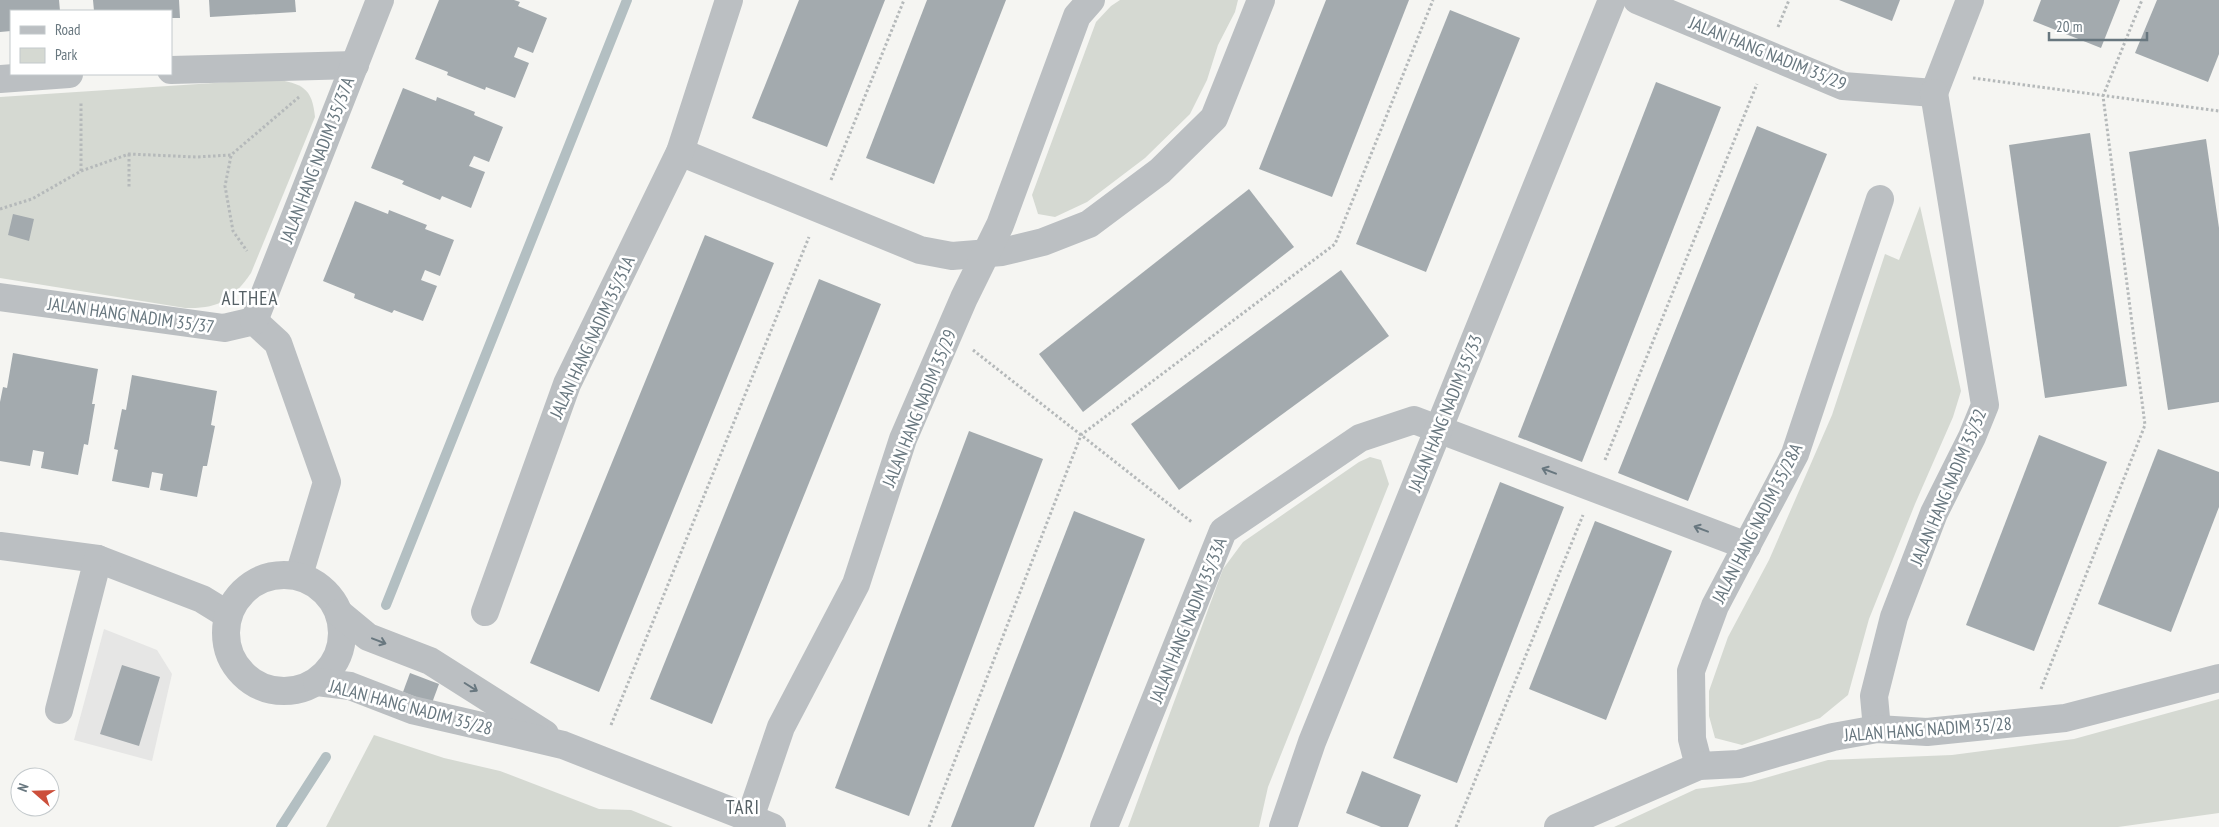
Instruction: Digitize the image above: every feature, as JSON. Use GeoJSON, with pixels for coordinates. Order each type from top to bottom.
{"type":"FeatureCollection","features":[{"type":"Feature","properties":{"kind":"street","name":"JALAN HANG NADIM 35/37A"},"geometry":{"type":"LineString","coordinates":[[254,321],[380,0]]}},
{"type":"Feature","properties":{"kind":"street","name":"JALAN HANG NADIM 35/31A"},"geometry":{"type":"LineString","coordinates":[[485,612],[567,384],[680,152],[729,0]]}},
{"type":"Feature","properties":{"kind":"street","name":"JALAN HANG NADIM 35/29"},"geometry":{"type":"LineString","coordinates":[[761,823],[781,727],[856,584],[903,439],[964,298],[1000,224],[1077,16],[1091,0]]}},
{"type":"Feature","properties":{"kind":"street"},"geometry":{"type":"LineString","coordinates":[[680,152],[920,250],[952,256],[985,254],[1043,242],[1089,224],[1160,171],[1214,118],[1261,0]]}},
{"type":"Feature","properties":{"kind":"street","name":"JALAN HANG NADIM 35/33"},"geometry":{"type":"LineString","coordinates":[[1283,827],[1312,742],[1612,0]]}},
{"type":"Feature","properties":{"kind":"street","name":"JALAN HANG NADIM 35/29"},"geometry":{"type":"LineString","coordinates":[[1637,0],[1843,86],[1934,93]]}},
{"type":"Feature","properties":{"kind":"street"},"geometry":{"type":"LineString","coordinates":[[1934,93],[1970,0]]}},
{"type":"Feature","properties":{"kind":"street"},"geometry":{"type":"LineString","coordinates":[[172,70],[354,65]]}},
{"type":"Feature","properties":{"kind":"street"},"geometry":{"type":"LineString","coordinates":[[0,79],[75,85]]}},
{"type":"Feature","properties":{"kind":"street","name":"JALAN HANG NADIM 35/32"},"geometry":{"type":"LineString","coordinates":[[1877,729],[1874,696],[1894,617],[1934,512],[1972,437],[1985,405],[1934,93]]}},
{"type":"Feature","properties":{"kind":"street","name":"JALAN HANG NADIM 35/28A"},"geometry":{"type":"LineString","coordinates":[[1699,766],[1692,739],[1691,671],[1715,606],[1794,454],[1880,199]]}},
{"type":"Feature","properties":{"kind":"street","name":"JALAN HANG NADIM 35/37"},"geometry":{"type":"LineString","coordinates":[[0,297],[224,328],[254,321]]}},
{"type":"Feature","properties":{"kind":"street"},"geometry":{"type":"LineString","coordinates":[[254,321],[278,343],[327,482],[298,575]]}},
{"type":"Feature","properties":{"kind":"street","name":"JALAN HANG NADIM 35/33A"},"geometry":{"type":"LineString","coordinates":[[1104,827],[1223,531],[1360,438],[1414,420],[1747,546]]}},
{"type":"Feature","properties":{"kind":"street"},"geometry":{"type":"LineString","coordinates":[[0,546],[98,559],[202,599],[228,615]]}},
{"type":"Feature","properties":{"kind":"street"},"geometry":{"type":"LineString","coordinates":[[59,710],[98,559]]}},
{"type":"Feature","properties":{"kind":"street"},"geometry":{"type":"LineString","coordinates":[[285,574],[298,575],[315,583],[326,591],[334,601],[339,613],[343,639],[340,652],[327,673],[317,682],[300,689],[282,692],[265,688],[249,680],[236,667],[228,651],[226,633],[228,615],[237,598],[250,585],[267,577],[285,574]]}},
{"type":"Feature","properties":{"kind":"street","name":"JALAN HANG NADIM 35/28"},"geometry":{"type":"LineString","coordinates":[[339,613],[368,637],[430,661],[563,745]]}},
{"type":"Feature","properties":{"kind":"street","name":"JALAN HANG NADIM 35/28"},"geometry":{"type":"LineString","coordinates":[[1558,827],[1699,766],[1739,764],[1833,737],[1877,729],[1927,732],[2064,718],[2219,678]]}},
{"type":"Feature","properties":{"kind":"street","name":"JALAN HANG NADIM 35/28"},"geometry":{"type":"LineString","coordinates":[[317,682],[350,686],[412,710],[563,745],[761,823]]}},
{"type":"Feature","properties":{"kind":"path"},"geometry":{"type":"LineString","coordinates":[[831,181],[904,0]]}},
{"type":"Feature","properties":{"kind":"path"},"geometry":{"type":"LineString","coordinates":[[929,827],[1081,435],[1335,244],[1433,0]]}},
{"type":"Feature","properties":{"kind":"path"},"geometry":{"type":"LineString","coordinates":[[1777,30],[1789,0]]}},
{"type":"Feature","properties":{"kind":"path"},"geometry":{"type":"LineString","coordinates":[[2041,690],[2145,425],[2103,96],[2142,0]]}},
{"type":"Feature","properties":{"kind":"path"},"geometry":{"type":"LineString","coordinates":[[1456,827],[1759,78]]}},
{"type":"Feature","properties":{"kind":"path"},"geometry":{"type":"LineString","coordinates":[[1972,78],[2219,111]]}},
{"type":"Feature","properties":{"kind":"path"},"geometry":{"type":"LineString","coordinates":[[75,85],[81,171]]}},
{"type":"Feature","properties":{"kind":"path"},"geometry":{"type":"LineString","coordinates":[[252,258],[233,231],[225,186],[231,156],[303,94]]}},
{"type":"Feature","properties":{"kind":"path"},"geometry":{"type":"LineString","coordinates":[[129,154],[129,189]]}},
{"type":"Feature","properties":{"kind":"path"},"geometry":{"type":"LineString","coordinates":[[0,209],[32,199],[81,171],[129,154],[196,157],[231,156]]}},
{"type":"Feature","properties":{"kind":"path"},"geometry":{"type":"LineString","coordinates":[[611,725],[812,228]]}},
{"type":"Feature","properties":{"kind":"path"},"geometry":{"type":"LineString","coordinates":[[966,345],[1193,523]]}},
{"type":"Feature","properties":{"kind":"shaded area"},"geometry":{"type":"Polygon","coordinates":[[[104,629],[157,650],[172,674],[152,761],[74,740],[104,629]]]}},
{"type":"Feature","properties":{"kind":"green space"},"geometry":{"type":"Polygon","coordinates":[[[1120,0],[1238,0],[1235,12],[1218,45],[1207,80],[1190,114],[1145,158],[1087,202],[1055,217],[1038,214],[1032,195],[1096,22],[1111,6],[1120,0]]]}},
{"type":"Feature","properties":{"kind":"green space"},"geometry":{"type":"Polygon","coordinates":[[[274,79],[298,85],[304,89],[311,99],[315,117],[251,273],[231,296],[224,301],[207,307],[185,308],[0,278],[0,97],[274,79]]]}},
{"type":"Feature","properties":{"kind":"green space"},"geometry":{"type":"Polygon","coordinates":[[[1920,206],[1961,391],[1953,417],[1915,504],[1869,619],[1848,695],[1820,718],[1742,745],[1715,738],[1709,716],[1709,691],[1728,637],[1769,560],[1832,415],[1885,254],[1899,260],[1920,206]]]}},
{"type":"Feature","properties":{"kind":"green space"},"geometry":{"type":"Polygon","coordinates":[[[1370,457],[1381,460],[1389,484],[1268,787],[1259,827],[1128,827],[1223,569],[1243,542],[1359,462],[1370,457]]]}},
{"type":"Feature","properties":{"kind":"green space"},"geometry":{"type":"Polygon","coordinates":[[[2219,699],[2219,813],[2118,827],[1614,827],[1696,789],[1751,782],[1828,760],[1952,755],[2074,739],[2219,699]]]}},
{"type":"Feature","properties":{"kind":"green space"},"geometry":{"type":"Polygon","coordinates":[[[374,735],[444,758],[500,771],[599,809],[631,810],[673,827],[326,827],[374,735]]]}},
{"type":"Feature","properties":{"kind":"building"},"geometry":{"type":"Polygon","coordinates":[[[0,0],[59,0],[60,10],[10,10],[10,31],[0,32],[0,0]]]}},
{"type":"Feature","properties":{"kind":"building"},"geometry":{"type":"Polygon","coordinates":[[[93,0],[179,0],[180,18],[172,18],[172,10],[94,10],[93,0]]]}},
{"type":"Feature","properties":{"kind":"building"},"geometry":{"type":"Polygon","coordinates":[[[209,0],[295,0],[296,12],[210,17],[209,0]]]}},
{"type":"Feature","properties":{"kind":"building"},"geometry":{"type":"Polygon","coordinates":[[[439,0],[514,0],[520,2],[518,6],[547,18],[533,53],[518,47],[514,57],[529,63],[515,98],[486,87],[485,90],[447,75],[448,72],[415,59],[439,0]]]}},
{"type":"Feature","properties":{"kind":"building"},"geometry":{"type":"Polygon","coordinates":[[[799,0],[885,0],[827,147],[752,118],[799,0]]]}},
{"type":"Feature","properties":{"kind":"building"},"geometry":{"type":"Polygon","coordinates":[[[927,0],[1006,0],[934,184],[866,158],[927,0]]]}},
{"type":"Feature","properties":{"kind":"building"},"geometry":{"type":"Polygon","coordinates":[[[1326,0],[1409,0],[1332,197],[1259,169],[1326,0]]]}},
{"type":"Feature","properties":{"kind":"building"},"geometry":{"type":"Polygon","coordinates":[[[1839,0],[1900,0],[1892,21],[1839,0]]]}},
{"type":"Feature","properties":{"kind":"building"},"geometry":{"type":"Polygon","coordinates":[[[2041,0],[2120,0],[2101,48],[2033,21],[2041,0]]]}},
{"type":"Feature","properties":{"kind":"building"},"geometry":{"type":"Polygon","coordinates":[[[2157,0],[2219,0],[2219,54],[2208,82],[2135,53],[2157,0]]]}},
{"type":"Feature","properties":{"kind":"building"},"geometry":{"type":"Polygon","coordinates":[[[1450,10],[1520,38],[1426,272],[1356,244],[1450,10]]]}},
{"type":"Feature","properties":{"kind":"building"},"geometry":{"type":"Polygon","coordinates":[[[1656,82],[1721,107],[1582,462],[1518,437],[1656,82]]]}},
{"type":"Feature","properties":{"kind":"building"},"geometry":{"type":"Polygon","coordinates":[[[403,88],[436,101],[437,97],[475,112],[474,115],[503,127],[489,162],[474,156],[469,166],[485,172],[471,208],[442,196],[440,200],[402,184],[404,181],[371,168],[403,88]]]}},
{"type":"Feature","properties":{"kind":"building"},"geometry":{"type":"Polygon","coordinates":[[[1757,126],[1827,154],[1688,501],[1618,473],[1757,126]]]}},
{"type":"Feature","properties":{"kind":"building"},"geometry":{"type":"Polygon","coordinates":[[[2090,133],[2127,386],[2045,398],[2009,145],[2090,133]]]}},
{"type":"Feature","properties":{"kind":"building"},"geometry":{"type":"Polygon","coordinates":[[[2206,139],[2219,228],[2219,402],[2168,410],[2129,152],[2206,139]]]}},
{"type":"Feature","properties":{"kind":"building"},"geometry":{"type":"Polygon","coordinates":[[[1249,189],[1294,247],[1083,412],[1039,354],[1249,189]]]}},
{"type":"Feature","properties":{"kind":"building"},"geometry":{"type":"Polygon","coordinates":[[[355,201],[388,214],[389,210],[427,225],[425,229],[454,240],[440,276],[425,270],[421,280],[437,286],[423,321],[394,310],[392,313],[354,298],[355,294],[323,281],[355,201]]]}},
{"type":"Feature","properties":{"kind":"building"},"geometry":{"type":"Polygon","coordinates":[[[13,214],[34,219],[29,241],[8,235],[13,214]]]}},
{"type":"Feature","properties":{"kind":"building"},"geometry":{"type":"Polygon","coordinates":[[[705,235],[774,263],[599,692],[530,663],[705,235]]]}},
{"type":"Feature","properties":{"kind":"building"},"geometry":{"type":"Polygon","coordinates":[[[1341,270],[1389,336],[1179,490],[1131,424],[1341,270]]]}},
{"type":"Feature","properties":{"kind":"building"},"geometry":{"type":"Polygon","coordinates":[[[819,279],[881,304],[712,724],[650,699],[819,279]]]}},
{"type":"Feature","properties":{"kind":"building"},"geometry":{"type":"Polygon","coordinates":[[[13,353],[98,369],[92,404],[95,404],[88,445],[84,444],[78,475],[41,468],[44,452],[33,450],[30,466],[0,461],[0,402],[3,387],[7,388],[13,353]]]}},
{"type":"Feature","properties":{"kind":"building"},"geometry":{"type":"Polygon","coordinates":[[[132,375],[217,391],[211,425],[215,426],[207,466],[203,466],[197,497],[160,490],[163,474],[152,472],[149,488],[112,481],[118,450],[114,449],[122,409],[126,410],[132,375]]]}},
{"type":"Feature","properties":{"kind":"building"},"geometry":{"type":"Polygon","coordinates":[[[969,431],[1043,459],[909,816],[835,788],[969,431]]]}},
{"type":"Feature","properties":{"kind":"building"},"geometry":{"type":"Polygon","coordinates":[[[2039,435],[2107,462],[2034,651],[1966,625],[2039,435]]]}},
{"type":"Feature","properties":{"kind":"building"},"geometry":{"type":"Polygon","coordinates":[[[2158,449],[2219,472],[2219,507],[2171,632],[2098,604],[2158,449]]]}},
{"type":"Feature","properties":{"kind":"building"},"geometry":{"type":"Polygon","coordinates":[[[1500,482],[1564,507],[1457,783],[1393,758],[1500,482]]]}},
{"type":"Feature","properties":{"kind":"building"},"geometry":{"type":"Polygon","coordinates":[[[1074,511],[1145,539],[1062,756],[1034,827],[951,827],[1074,511]]]}},
{"type":"Feature","properties":{"kind":"building"},"geometry":{"type":"Polygon","coordinates":[[[1595,521],[1672,551],[1606,720],[1529,689],[1595,521]]]}},
{"type":"Feature","properties":{"kind":"building"},"geometry":{"type":"Polygon","coordinates":[[[122,665],[160,677],[139,746],[100,734],[122,665]]]}},
{"type":"Feature","properties":{"kind":"building"},"geometry":{"type":"Polygon","coordinates":[[[410,673],[439,684],[432,703],[403,692],[410,673]]]}},
{"type":"Feature","properties":{"kind":"building"},"geometry":{"type":"Polygon","coordinates":[[[1362,771],[1421,795],[1408,827],[1381,827],[1346,813],[1362,771]]]}},
{"type":"Feature","properties":{"kind":"waterway"},"geometry":{"type":"LineString","coordinates":[[386,605],[627,0]]}},
{"type":"Feature","properties":{"kind":"waterway"},"geometry":{"type":"LineString","coordinates":[[281,827],[326,757]]}},
{"type":"Feature","properties":{"kind":"district","name":"ALTHEA"},"geometry":{"type":"Point","coordinates":[250,298]}},
{"type":"Feature","properties":{"kind":"district","name":"TARI"},"geometry":{"type":"Point","coordinates":[743,807]}}]}
